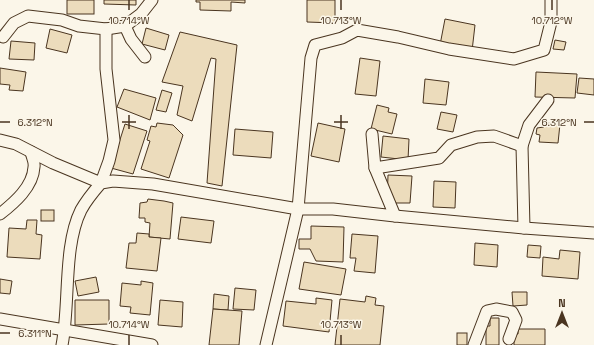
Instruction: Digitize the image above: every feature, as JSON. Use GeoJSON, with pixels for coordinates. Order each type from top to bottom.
{"type":"FeatureCollection","features":[{"type":"Feature","properties":{"kind":"street"},"geometry":{"type":"LineString","coordinates":[[3,37],[14,23],[28,16],[62,20],[79,26],[106,29],[125,26],[141,14],[152,0]]}},
{"type":"Feature","properties":{"kind":"street"},"geometry":{"type":"LineString","coordinates":[[266,345],[298,209],[310,58],[315,45],[342,38],[357,30],[398,37],[449,49],[514,59],[544,50],[551,22],[551,0]]}},
{"type":"Feature","properties":{"kind":"street"},"geometry":{"type":"LineString","coordinates":[[125,26],[131,40],[145,57]]}},
{"type":"Feature","properties":{"kind":"street"},"geometry":{"type":"LineString","coordinates":[[62,345],[65,331],[70,254],[74,226],[81,210],[101,183],[109,161],[114,140],[106,69],[106,29]]}},
{"type":"Feature","properties":{"kind":"street"},"geometry":{"type":"LineString","coordinates":[[524,228],[522,146],[529,125],[548,100]]}},
{"type":"Feature","properties":{"kind":"street"},"geometry":{"type":"LineString","coordinates":[[372,134],[375,168],[395,216]]}},
{"type":"Feature","properties":{"kind":"street"},"geometry":{"type":"LineString","coordinates":[[375,168],[439,158],[450,145],[477,137],[494,136],[522,146]]}},
{"type":"Feature","properties":{"kind":"street"},"geometry":{"type":"LineString","coordinates":[[0,140],[16,144],[53,163],[101,183],[113,181],[153,184],[298,209],[333,209],[524,228],[594,232]]}},
{"type":"Feature","properties":{"kind":"street"},"geometry":{"type":"LineString","coordinates":[[0,214],[21,196],[34,174],[34,165],[31,152]]}},
{"type":"Feature","properties":{"kind":"street"},"geometry":{"type":"LineString","coordinates":[[474,345],[487,311],[496,309],[512,312],[516,320],[509,339]]}},
{"type":"Feature","properties":{"kind":"street"},"geometry":{"type":"LineString","coordinates":[[0,319],[152,345]]}},
{"type":"Feature","properties":{"kind":"building"},"geometry":{"type":"Polygon","coordinates":[[[67,0],[94,0],[94,14],[67,14],[67,0]]]}},
{"type":"Feature","properties":{"kind":"building"},"geometry":{"type":"Polygon","coordinates":[[[104,0],[136,0],[136,5],[104,4],[104,0]]]}},
{"type":"Feature","properties":{"kind":"building"},"geometry":{"type":"Polygon","coordinates":[[[196,0],[245,0],[245,3],[231,2],[231,11],[200,10],[200,2],[196,2],[196,0]]]}},
{"type":"Feature","properties":{"kind":"building"},"geometry":{"type":"Polygon","coordinates":[[[307,0],[335,0],[335,23],[307,22],[307,0]]]}},
{"type":"Feature","properties":{"kind":"building"},"geometry":{"type":"Polygon","coordinates":[[[445,19],[475,25],[472,51],[440,45],[445,19]]]}},
{"type":"Feature","properties":{"kind":"building"},"geometry":{"type":"Polygon","coordinates":[[[146,28],[169,35],[165,50],[142,44],[146,28]]]}},
{"type":"Feature","properties":{"kind":"building"},"geometry":{"type":"Polygon","coordinates":[[[50,29],[72,35],[67,53],[46,48],[50,29]]]}},
{"type":"Feature","properties":{"kind":"building"},"geometry":{"type":"Polygon","coordinates":[[[180,32],[237,45],[222,186],[207,183],[216,59],[211,58],[192,121],[177,115],[183,86],[162,82],[180,32]]]}},
{"type":"Feature","properties":{"kind":"building"},"geometry":{"type":"Polygon","coordinates":[[[555,40],[566,42],[564,50],[553,49],[555,40]]]}},
{"type":"Feature","properties":{"kind":"building"},"geometry":{"type":"Polygon","coordinates":[[[11,41],[35,43],[34,60],[9,59],[11,41]]]}},
{"type":"Feature","properties":{"kind":"building"},"geometry":{"type":"Polygon","coordinates":[[[360,58],[380,61],[376,96],[355,94],[360,58]]]}},
{"type":"Feature","properties":{"kind":"building"},"geometry":{"type":"Polygon","coordinates":[[[0,68],[26,72],[23,91],[9,90],[10,85],[0,84],[0,68]]]}},
{"type":"Feature","properties":{"kind":"building"},"geometry":{"type":"Polygon","coordinates":[[[536,72],[577,74],[575,98],[535,97],[536,72]]]}},
{"type":"Feature","properties":{"kind":"building"},"geometry":{"type":"Polygon","coordinates":[[[579,78],[594,79],[594,95],[577,93],[579,78]]]}},
{"type":"Feature","properties":{"kind":"building"},"geometry":{"type":"Polygon","coordinates":[[[425,79],[449,82],[446,105],[423,103],[425,79]]]}},
{"type":"Feature","properties":{"kind":"building"},"geometry":{"type":"Polygon","coordinates":[[[124,89],[156,98],[150,120],[117,107],[124,89]]]}},
{"type":"Feature","properties":{"kind":"building"},"geometry":{"type":"Polygon","coordinates":[[[162,90],[172,93],[166,112],[156,110],[162,90]]]}},
{"type":"Feature","properties":{"kind":"building"},"geometry":{"type":"Polygon","coordinates":[[[377,105],[389,108],[388,112],[397,114],[392,134],[371,129],[377,105]]]}},
{"type":"Feature","properties":{"kind":"building"},"geometry":{"type":"Polygon","coordinates":[[[441,112],[457,115],[453,132],[437,129],[441,112]]]}},
{"type":"Feature","properties":{"kind":"building"},"geometry":{"type":"Polygon","coordinates":[[[157,123],[173,125],[183,135],[169,178],[141,169],[150,141],[147,140],[151,126],[156,127],[157,123]]]}},
{"type":"Feature","properties":{"kind":"building"},"geometry":{"type":"Polygon","coordinates":[[[318,123],[345,129],[339,162],[311,156],[318,123]]]}},
{"type":"Feature","properties":{"kind":"building"},"geometry":{"type":"Polygon","coordinates":[[[544,123],[560,124],[558,143],[539,142],[540,135],[536,134],[537,128],[544,127],[544,123]]]}},
{"type":"Feature","properties":{"kind":"building"},"geometry":{"type":"Polygon","coordinates":[[[125,124],[147,131],[133,174],[111,168],[125,124]]]}},
{"type":"Feature","properties":{"kind":"building"},"geometry":{"type":"Polygon","coordinates":[[[235,129],[273,132],[271,158],[233,155],[235,129]]]}},
{"type":"Feature","properties":{"kind":"building"},"geometry":{"type":"Polygon","coordinates":[[[383,136],[409,139],[408,160],[381,157],[383,136]]]}},
{"type":"Feature","properties":{"kind":"building"},"geometry":{"type":"Polygon","coordinates":[[[388,175],[412,176],[410,203],[387,203],[388,175]]]}},
{"type":"Feature","properties":{"kind":"building"},"geometry":{"type":"Polygon","coordinates":[[[434,181],[456,182],[455,208],[433,207],[434,181]]]}},
{"type":"Feature","properties":{"kind":"building"},"geometry":{"type":"Polygon","coordinates":[[[148,199],[173,203],[170,239],[149,237],[150,223],[145,222],[145,218],[139,218],[140,203],[147,202],[148,199]]]}},
{"type":"Feature","properties":{"kind":"building"},"geometry":{"type":"Polygon","coordinates":[[[41,210],[54,210],[54,221],[41,221],[41,210]]]}},
{"type":"Feature","properties":{"kind":"building"},"geometry":{"type":"Polygon","coordinates":[[[181,217],[214,221],[211,243],[178,239],[181,217]]]}},
{"type":"Feature","properties":{"kind":"building"},"geometry":{"type":"Polygon","coordinates":[[[27,220],[37,220],[36,234],[42,235],[40,259],[7,257],[9,228],[26,229],[27,220]]]}},
{"type":"Feature","properties":{"kind":"building"},"geometry":{"type":"Polygon","coordinates":[[[311,226],[344,227],[343,262],[316,261],[310,249],[299,249],[299,239],[311,239],[311,226]]]}},
{"type":"Feature","properties":{"kind":"building"},"geometry":{"type":"Polygon","coordinates":[[[137,233],[149,234],[149,237],[161,238],[157,271],[126,268],[129,243],[136,243],[137,233]]]}},
{"type":"Feature","properties":{"kind":"building"},"geometry":{"type":"Polygon","coordinates":[[[352,234],[378,236],[375,273],[354,271],[356,258],[350,258],[352,234]]]}},
{"type":"Feature","properties":{"kind":"building"},"geometry":{"type":"Polygon","coordinates":[[[475,243],[498,245],[497,267],[474,265],[475,243]]]}},
{"type":"Feature","properties":{"kind":"building"},"geometry":{"type":"Polygon","coordinates":[[[528,245],[541,246],[540,258],[527,257],[528,245]]]}},
{"type":"Feature","properties":{"kind":"building"},"geometry":{"type":"Polygon","coordinates":[[[560,250],[580,252],[578,279],[542,276],[543,257],[559,259],[560,250]]]}},
{"type":"Feature","properties":{"kind":"building"},"geometry":{"type":"Polygon","coordinates":[[[304,262],[346,269],[341,295],[299,289],[304,262]]]}},
{"type":"Feature","properties":{"kind":"building"},"geometry":{"type":"Polygon","coordinates":[[[96,277],[99,292],[78,296],[75,281],[96,277]]]}},
{"type":"Feature","properties":{"kind":"building"},"geometry":{"type":"Polygon","coordinates":[[[0,279],[12,281],[10,294],[0,293],[0,279]]]}},
{"type":"Feature","properties":{"kind":"building"},"geometry":{"type":"Polygon","coordinates":[[[141,281],[153,283],[150,315],[130,313],[131,307],[120,306],[122,283],[141,285],[141,281]]]}},
{"type":"Feature","properties":{"kind":"building"},"geometry":{"type":"Polygon","coordinates":[[[235,288],[256,290],[254,310],[233,309],[235,288]]]}},
{"type":"Feature","properties":{"kind":"building"},"geometry":{"type":"Polygon","coordinates":[[[512,292],[527,292],[527,305],[513,306],[512,292]]]}},
{"type":"Feature","properties":{"kind":"building"},"geometry":{"type":"Polygon","coordinates":[[[214,294],[229,296],[228,310],[213,309],[214,294]]]}},
{"type":"Feature","properties":{"kind":"building"},"geometry":{"type":"Polygon","coordinates":[[[366,296],[376,298],[375,305],[384,306],[380,345],[335,345],[340,299],[365,302],[366,296]]]}},
{"type":"Feature","properties":{"kind":"building"},"geometry":{"type":"Polygon","coordinates":[[[316,298],[332,300],[329,332],[283,326],[286,301],[316,304],[316,298]]]}},
{"type":"Feature","properties":{"kind":"building"},"geometry":{"type":"Polygon","coordinates":[[[75,300],[109,300],[109,324],[75,325],[75,300]]]}},
{"type":"Feature","properties":{"kind":"building"},"geometry":{"type":"Polygon","coordinates":[[[160,300],[183,302],[182,327],[158,325],[160,300]]]}},
{"type":"Feature","properties":{"kind":"building"},"geometry":{"type":"Polygon","coordinates":[[[213,309],[242,311],[239,345],[209,345],[213,309]]]}},
{"type":"Feature","properties":{"kind":"building"},"geometry":{"type":"Polygon","coordinates":[[[490,318],[499,318],[499,345],[486,345],[486,326],[490,326],[490,318]]]}},
{"type":"Feature","properties":{"kind":"building"},"geometry":{"type":"Polygon","coordinates":[[[518,329],[545,329],[545,345],[514,345],[514,334],[518,334],[518,329]]]}},
{"type":"Feature","properties":{"kind":"building"},"geometry":{"type":"Polygon","coordinates":[[[457,333],[467,333],[467,345],[457,345],[457,333]]]}}]}
